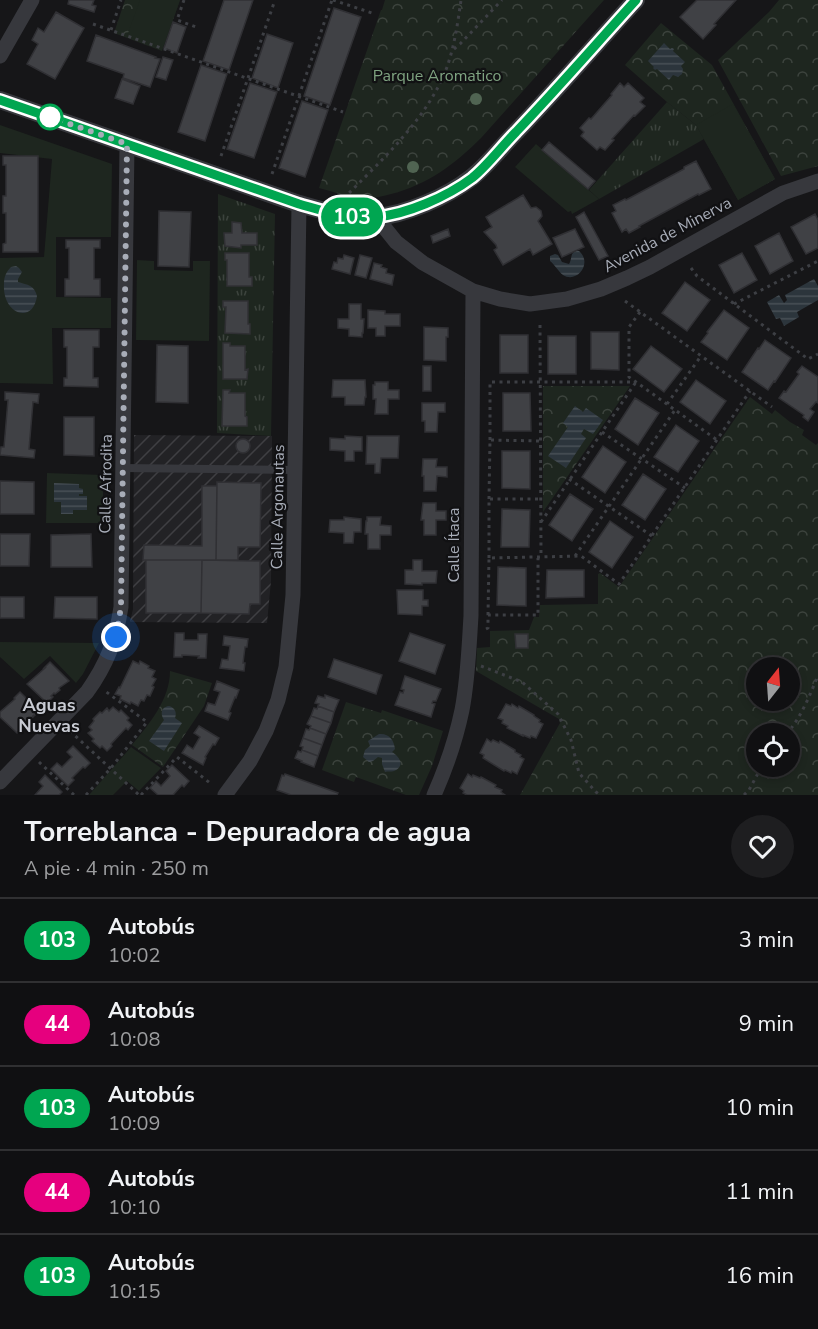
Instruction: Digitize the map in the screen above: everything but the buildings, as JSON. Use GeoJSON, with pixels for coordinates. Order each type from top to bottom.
{"type":"FeatureCollection","features":[{"type":"Feature","properties":{"kind":"street"},"geometry":{"type":"LineString","coordinates":[[0,56],[32,0]]}},
{"type":"Feature","properties":{"kind":"street"},"geometry":{"type":"LineString","coordinates":[[0,100],[299,204],[326,212],[376,217],[410,210],[447,194],[472,177],[543,104],[636,0]]}},
{"type":"Feature","properties":{"kind":"street","name":"Calle Afrodita"},"geometry":{"type":"LineString","coordinates":[[0,782],[87,692],[104,666],[116,637],[121,607],[127,144]]}},
{"type":"Feature","properties":{"kind":"street","name":"Avenida de Minerva"},"geometry":{"type":"LineString","coordinates":[[376,217],[396,242],[423,263],[473,291],[530,304],[567,299],[601,289],[650,267],[783,193],[818,181]]}},
{"type":"Feature","properties":{"kind":"street","name":"Calle Argonautas"},"geometry":{"type":"LineString","coordinates":[[225,795],[250,761],[266,731],[278,700],[286,667],[293,595],[299,204]]}},
{"type":"Feature","properties":{"kind":"street","name":"Calle Ítaca"},"geometry":{"type":"LineString","coordinates":[[434,795],[458,730],[468,662],[471,616],[473,291]]}},
{"type":"Feature","properties":{"kind":"lane"},"geometry":{"type":"LineString","coordinates":[[123,468],[296,470]]}},
{"type":"Feature","properties":{"kind":"path"},"geometry":{"type":"LineString","coordinates":[[111,30],[121,0]]}},
{"type":"Feature","properties":{"kind":"path"},"geometry":{"type":"LineString","coordinates":[[184,0],[177,20],[196,27]]}},
{"type":"Feature","properties":{"kind":"path"},"geometry":{"type":"LineString","coordinates":[[221,156],[275,0]]}},
{"type":"Feature","properties":{"kind":"path"},"geometry":{"type":"LineString","coordinates":[[272,174],[332,0],[375,14]]}},
{"type":"Feature","properties":{"kind":"path"},"geometry":{"type":"LineString","coordinates":[[346,196],[418,119],[439,86],[453,50],[461,0]]}},
{"type":"Feature","properties":{"kind":"path"},"geometry":{"type":"LineString","coordinates":[[453,50],[502,0]]}},
{"type":"Feature","properties":{"kind":"path"},"geometry":{"type":"LineString","coordinates":[[93,24],[343,112]]}},
{"type":"Feature","properties":{"kind":"path"},"geometry":{"type":"LineString","coordinates":[[734,304],[818,261]]}},
{"type":"Feature","properties":{"kind":"path"},"geometry":{"type":"LineString","coordinates":[[692,268],[697,276],[808,359],[818,354]]}},
{"type":"Feature","properties":{"kind":"path"},"geometry":{"type":"LineString","coordinates":[[625,301],[772,407]]}},
{"type":"Feature","properties":{"kind":"path"},"geometry":{"type":"LineString","coordinates":[[640,312],[629,327],[628,377],[717,440]]}},
{"type":"Feature","properties":{"kind":"path"},"geometry":{"type":"LineString","coordinates":[[488,615],[538,615],[541,522],[540,325]]}},
{"type":"Feature","properties":{"kind":"path"},"geometry":{"type":"LineString","coordinates":[[667,404],[701,356]]}},
{"type":"Feature","properties":{"kind":"path"},"geometry":{"type":"LineString","coordinates":[[478,632],[488,628],[490,382],[636,382]]}},
{"type":"Feature","properties":{"kind":"path"},"geometry":{"type":"LineString","coordinates":[[541,522],[636,382]]}},
{"type":"Feature","properties":{"kind":"path"},"geometry":{"type":"LineString","coordinates":[[489,558],[581,556],[619,584],[750,391]]}},
{"type":"Feature","properties":{"kind":"path"},"geometry":{"type":"LineString","coordinates":[[574,556],[675,410]]}},
{"type":"Feature","properties":{"kind":"path"},"geometry":{"type":"LineString","coordinates":[[602,432],[685,488]]}},
{"type":"Feature","properties":{"kind":"path"},"geometry":{"type":"LineString","coordinates":[[490,440],[540,441]]}},
{"type":"Feature","properties":{"kind":"path"},"geometry":{"type":"LineString","coordinates":[[569,479],[652,536]]}},
{"type":"Feature","properties":{"kind":"path"},"geometry":{"type":"LineString","coordinates":[[489,499],[541,499]]}},
{"type":"Feature","properties":{"kind":"path"},"geometry":{"type":"LineString","coordinates":[[468,662],[522,682],[558,714],[571,740],[579,773],[600,795]]}},
{"type":"Feature","properties":{"kind":"path"},"geometry":{"type":"LineString","coordinates":[[794,723],[818,675]]}},
{"type":"Feature","properties":{"kind":"path"},"geometry":{"type":"LineString","coordinates":[[86,795],[111,768],[147,722],[101,688]]}},
{"type":"Feature","properties":{"kind":"path"},"geometry":{"type":"LineString","coordinates":[[66,728],[140,795],[177,757],[210,783]]}},
{"type":"Feature","properties":{"kind":"path"},"geometry":{"type":"LineString","coordinates":[[35,759],[74,795]]}},
{"type":"Feature","properties":{"kind":"path"},"geometry":{"type":"LineString","coordinates":[[744,795],[756,777]]}},
{"type":"Feature","properties":{"kind":"shaded area"},"geometry":{"type":"Polygon","coordinates":[[[664,43],[670,49],[674,49],[673,51],[685,62],[681,66],[682,74],[678,77],[673,75],[669,80],[657,69],[655,70],[648,61],[664,43]]]}},
{"type":"Feature","properties":{"kind":"shaded area"},"geometry":{"type":"Polygon","coordinates":[[[579,251],[583,256],[584,266],[578,275],[573,277],[563,275],[550,261],[550,256],[555,254],[562,262],[569,264],[572,254],[579,251]]]}},
{"type":"Feature","properties":{"kind":"shaded area"},"geometry":{"type":"Polygon","coordinates":[[[16,266],[22,272],[18,282],[28,285],[37,296],[30,311],[24,313],[13,309],[5,294],[6,275],[11,267],[16,266]]]}},
{"type":"Feature","properties":{"kind":"shaded area"},"geometry":{"type":"Polygon","coordinates":[[[814,279],[818,286],[818,300],[797,312],[799,317],[784,326],[780,318],[776,319],[767,302],[779,295],[784,303],[787,300],[785,295],[814,279]]]}},
{"type":"Feature","properties":{"kind":"shaded area"},"geometry":{"type":"Polygon","coordinates":[[[575,406],[583,412],[586,408],[603,420],[593,434],[584,429],[581,434],[586,438],[566,468],[548,456],[568,427],[563,423],[575,406]]]}},
{"type":"Feature","properties":{"kind":"shaded area"},"geometry":{"type":"Polygon","coordinates":[[[134,435],[272,436],[271,581],[267,623],[130,622],[133,609],[134,435]]]}},
{"type":"Feature","properties":{"kind":"shaded area"},"geometry":{"type":"Polygon","coordinates":[[[54,483],[79,484],[79,488],[83,489],[83,494],[79,496],[87,496],[87,510],[73,510],[73,514],[61,514],[61,502],[54,502],[54,483]]]}},
{"type":"Feature","properties":{"kind":"shaded area"},"geometry":{"type":"Polygon","coordinates":[[[169,706],[175,710],[175,718],[182,723],[164,751],[149,741],[164,720],[163,709],[169,706]]]}},
{"type":"Feature","properties":{"kind":"shaded area"},"geometry":{"type":"Polygon","coordinates":[[[379,734],[388,736],[393,743],[395,749],[392,752],[399,758],[400,764],[394,771],[385,772],[382,758],[378,757],[369,762],[363,757],[365,750],[370,746],[368,741],[379,734]]]}},
{"type":"Feature","properties":{"kind":"green space"},"geometry":{"type":"Polygon","coordinates":[[[125,0],[180,0],[162,51],[114,33],[125,0]]]}},
{"type":"Feature","properties":{"kind":"green space"},"geometry":{"type":"Polygon","coordinates":[[[140,0],[180,0],[163,48],[127,36],[140,0]]]}},
{"type":"Feature","properties":{"kind":"green space","name":"Parque Aromatico"},"geometry":{"type":"Polygon","coordinates":[[[385,0],[604,0],[481,138],[451,165],[404,190],[374,198],[352,197],[319,188],[385,0]]]}},
{"type":"Feature","properties":{"kind":"green space"},"geometry":{"type":"Polygon","coordinates":[[[779,0],[818,0],[818,166],[781,176],[718,60],[779,0]]]}},
{"type":"Feature","properties":{"kind":"green space"},"geometry":{"type":"Polygon","coordinates":[[[661,23],[712,65],[775,179],[738,200],[696,125],[625,65],[661,23]]]}},
{"type":"Feature","properties":{"kind":"green space"},"geometry":{"type":"Polygon","coordinates":[[[667,102],[696,125],[704,139],[599,199],[589,190],[667,102]]]}},
{"type":"Feature","properties":{"kind":"green space"},"geometry":{"type":"Polygon","coordinates":[[[733,104],[775,179],[738,200],[696,125],[733,104]]]}},
{"type":"Feature","properties":{"kind":"green space"},"geometry":{"type":"Polygon","coordinates":[[[0,125],[112,164],[111,237],[56,237],[56,297],[111,298],[111,328],[52,328],[53,384],[0,383],[0,258],[44,257],[52,159],[0,153],[0,125]]]}},
{"type":"Feature","properties":{"kind":"green space"},"geometry":{"type":"Polygon","coordinates":[[[536,144],[599,199],[572,214],[515,167],[536,144]]]}},
{"type":"Feature","properties":{"kind":"green space"},"geometry":{"type":"Polygon","coordinates":[[[218,194],[275,214],[271,436],[217,433],[218,194]]]}},
{"type":"Feature","properties":{"kind":"green space"},"geometry":{"type":"Polygon","coordinates":[[[137,260],[154,261],[154,270],[193,271],[193,261],[210,261],[209,341],[136,340],[137,260]]]}},
{"type":"Feature","properties":{"kind":"green space"},"geometry":{"type":"Polygon","coordinates":[[[543,386],[630,386],[543,512],[543,386]]]}},
{"type":"Feature","properties":{"kind":"green space"},"geometry":{"type":"Polygon","coordinates":[[[750,397],[772,414],[775,410],[804,430],[802,435],[816,445],[818,443],[818,795],[520,795],[560,723],[559,719],[476,671],[477,648],[490,647],[490,631],[529,630],[534,617],[539,617],[540,605],[598,604],[598,574],[600,573],[619,587],[750,397]]]}},
{"type":"Feature","properties":{"kind":"green space"},"geometry":{"type":"Polygon","coordinates":[[[47,473],[103,475],[103,523],[46,523],[47,473]]]}},
{"type":"Feature","properties":{"kind":"green space"},"geometry":{"type":"Polygon","coordinates":[[[0,642],[99,643],[76,683],[50,656],[24,679],[0,657],[0,642]]]}},
{"type":"Feature","properties":{"kind":"green space"},"geometry":{"type":"Polygon","coordinates":[[[170,671],[212,683],[204,706],[163,767],[132,745],[162,702],[170,671]]]}},
{"type":"Feature","properties":{"kind":"green space"},"geometry":{"type":"Polygon","coordinates":[[[346,702],[381,713],[382,710],[443,731],[432,766],[419,795],[406,795],[356,777],[354,782],[322,770],[346,702]]]}},
{"type":"Feature","properties":{"kind":"green space"},"geometry":{"type":"Polygon","coordinates":[[[131,747],[161,768],[139,791],[127,781],[113,795],[89,795],[131,747]]]}},
{"type":"Feature","properties":{"kind":"bus line","name":"103"},"geometry":{"type":"LineString","coordinates":[[0,100],[299,204],[326,212],[376,217],[410,210],[447,194],[472,177],[543,104],[636,0]]}},
{"type":"Feature","properties":{"kind":"district","name":"Aguas Nuevas"},"geometry":{"type":"Point","coordinates":[49,715]}},
{"type":"Feature","properties":{"kind":"route"},"geometry":{"type":"LineString","coordinates":[[50,117],[127,144],[121,607],[116,637]]}}]}
